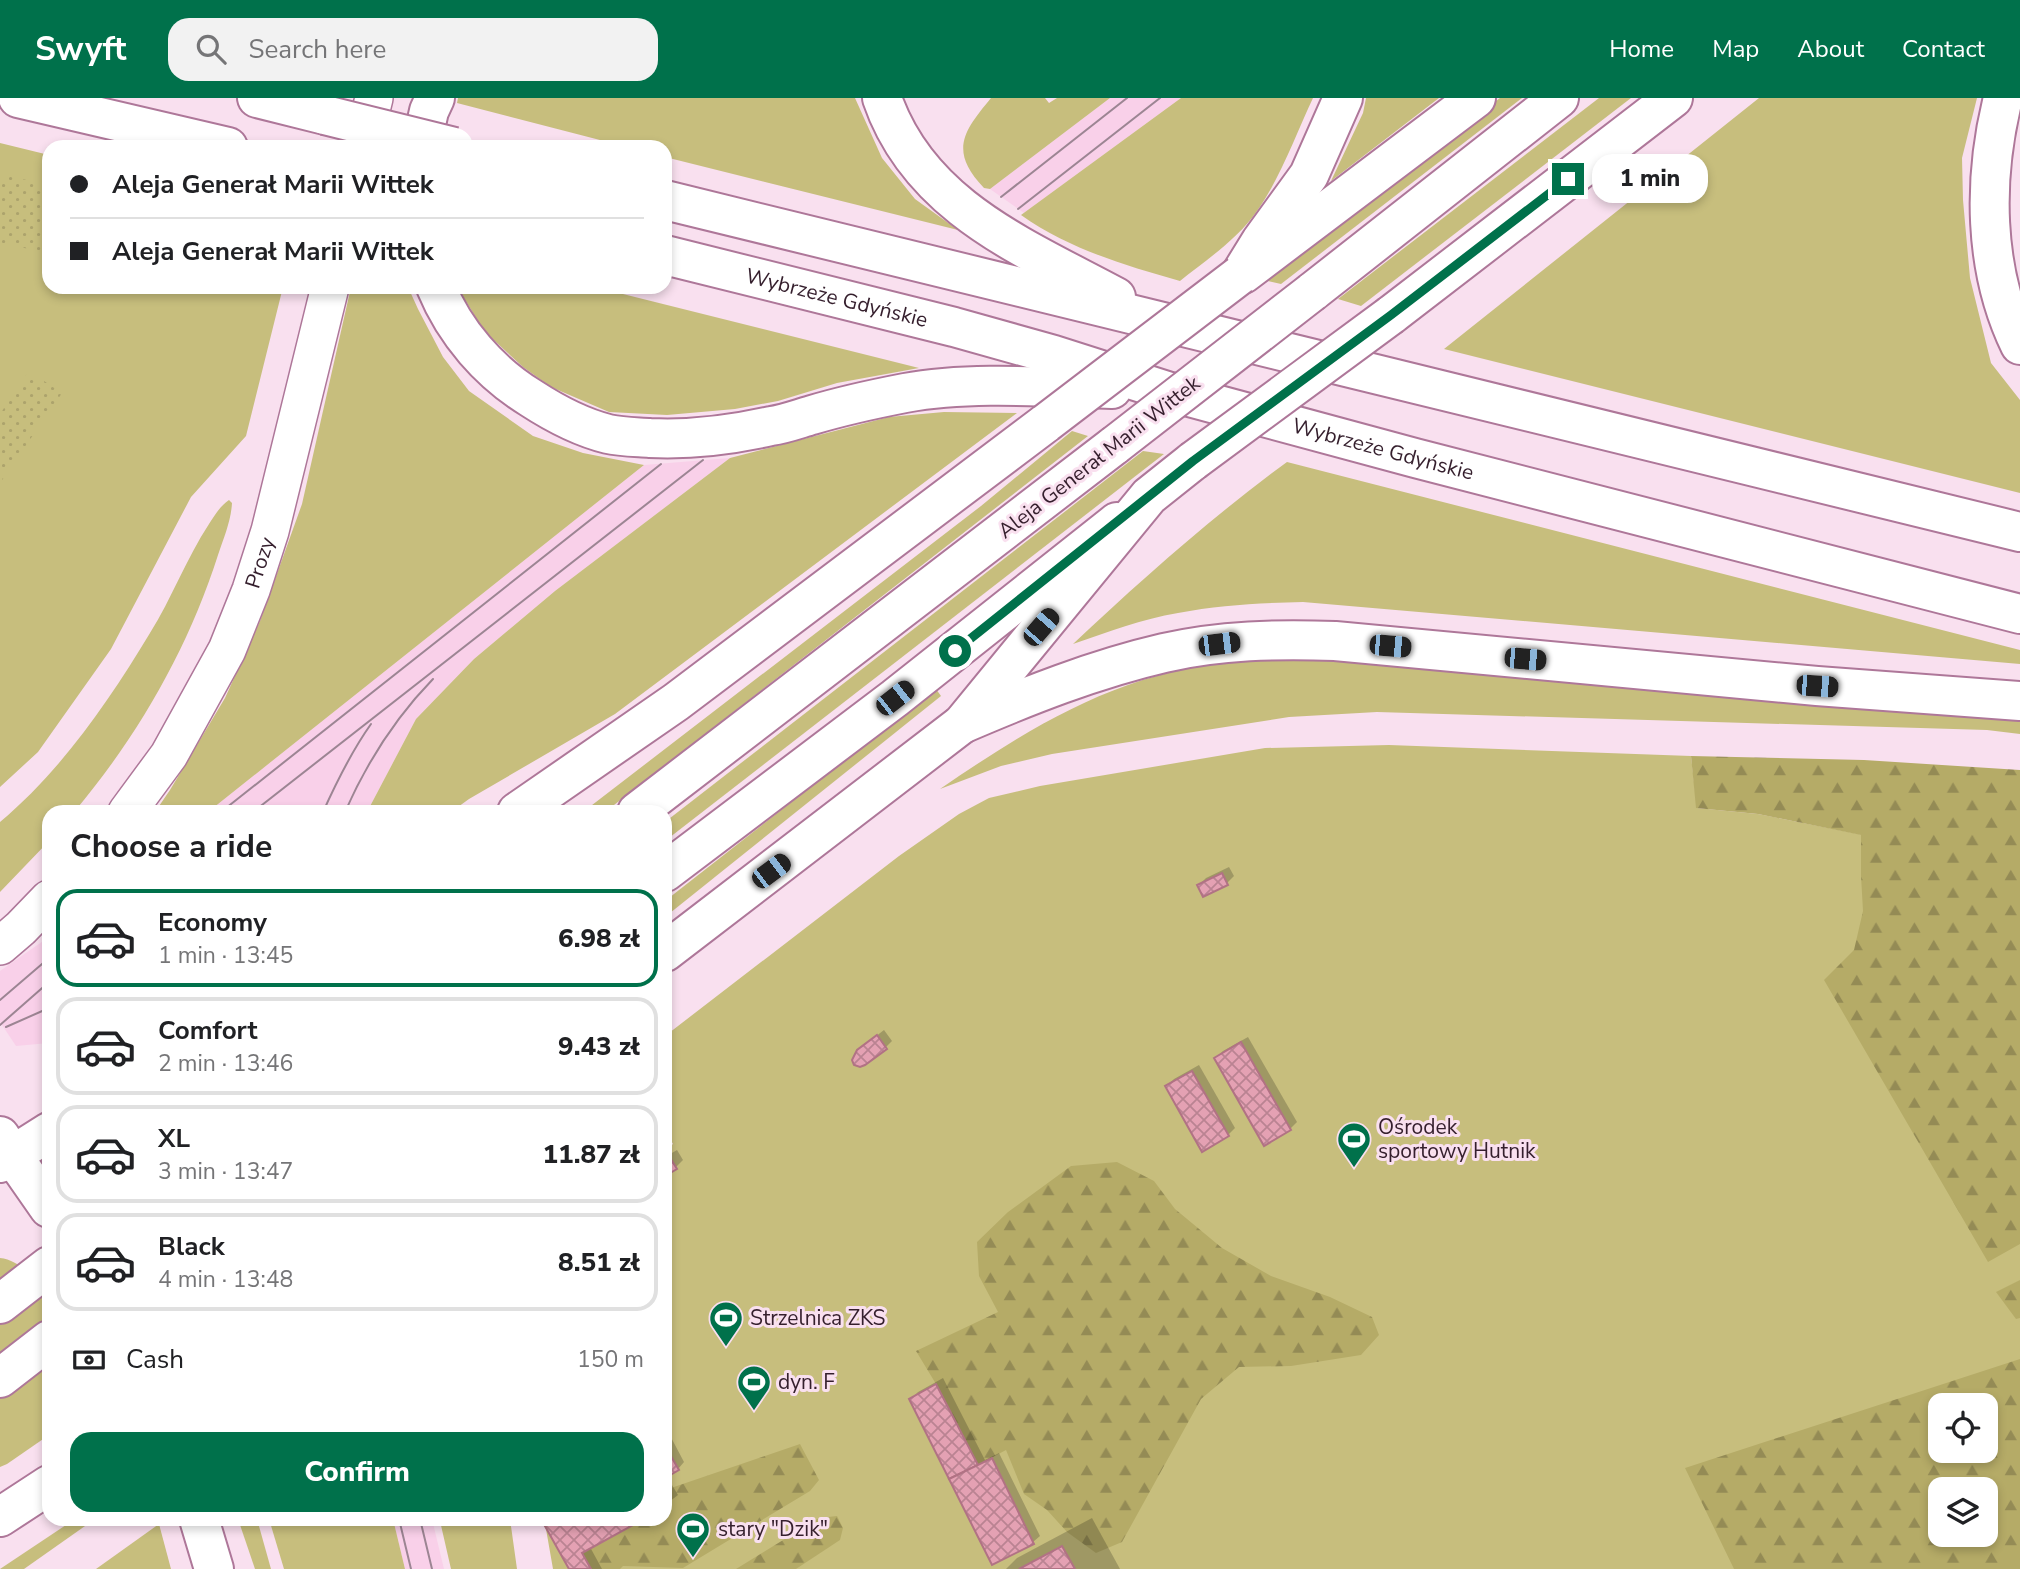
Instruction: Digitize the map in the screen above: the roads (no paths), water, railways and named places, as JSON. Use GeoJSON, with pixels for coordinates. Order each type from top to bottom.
{"type":"FeatureCollection","features":[{"type":"Feature","properties":{"kind":"main road"},"geometry":{"type":"LineString","coordinates":[[18,98],[198,140]]}},
{"type":"Feature","properties":{"kind":"main road"},"geometry":{"type":"LineString","coordinates":[[257,98],[426,140]]}},
{"type":"Feature","properties":{"kind":"main road"},"geometry":{"type":"LineString","coordinates":[[423,140],[435,98]]}},
{"type":"Feature","properties":{"kind":"main road"},"geometry":{"type":"LineString","coordinates":[[882,98],[902,142],[921,170],[968,214],[1037,255],[1164,323]]}},
{"type":"Feature","properties":{"kind":"main road"},"geometry":{"type":"LineString","coordinates":[[1240,275],[1309,175],[1343,98]]}},
{"type":"Feature","properties":{"kind":"main road"},"geometry":{"type":"LineString","coordinates":[[527,805],[677,702],[1476,98]]}},
{"type":"Feature","properties":{"kind":"main road","name":"Aleja Generał Marii Wittek"},"geometry":{"type":"LineString","coordinates":[[646,805],[1115,445],[1559,98]]}},
{"type":"Feature","properties":{"kind":"main road"},"geometry":{"type":"LineString","coordinates":[[672,867],[895,698],[1193,461],[1391,315],[1673,98]]}},
{"type":"Feature","properties":{"kind":"main road"},"geometry":{"type":"LineString","coordinates":[[2003,98],[1991,169],[1990,233],[2007,314],[2020,345]]}},
{"type":"Feature","properties":{"kind":"main road"},"geometry":{"type":"LineString","coordinates":[[672,202],[2020,532]]}},
{"type":"Feature","properties":{"kind":"main road","name":"Wybrzeże Gdyńskie"},"geometry":{"type":"LineString","coordinates":[[672,257],[967,331],[1167,391],[1415,458],[2020,614]]}},
{"type":"Feature","properties":{"kind":"main road"},"geometry":{"type":"LineString","coordinates":[[440,294],[452,319],[469,343],[506,381],[549,410],[609,434],[676,439],[729,434],[773,426],[906,393],[941,389],[1010,386],[1167,391]]}},
{"type":"Feature","properties":{"kind":"main road"},"geometry":{"type":"LineString","coordinates":[[672,946],[962,724],[1149,496]]}},
{"type":"Feature","properties":{"kind":"main road"},"geometry":{"type":"LineString","coordinates":[[962,724],[1028,696],[1165,653],[1219,644],[1271,640],[1335,641],[1817,686],[2020,701]]}},
{"type":"Feature","properties":{"kind":"main road"},"geometry":{"type":"LineString","coordinates":[[42,1135],[4,1151],[42,1199]]}},
{"type":"Feature","properties":{"kind":"main road"},"geometry":{"type":"LineString","coordinates":[[0,1304],[42,1271]]}},
{"type":"Feature","properties":{"kind":"main road"},"geometry":{"type":"LineString","coordinates":[[0,1378],[42,1345]]}},
{"type":"Feature","properties":{"kind":"main road"},"geometry":{"type":"LineString","coordinates":[[0,1517],[42,1490]]}},
{"type":"Feature","properties":{"kind":"main road"},"geometry":{"type":"LineString","coordinates":[[201,1526],[214,1569]]}},
{"type":"Feature","properties":{"kind":"street"},"geometry":{"type":"LineString","coordinates":[[364,140],[374,98]]}},
{"type":"Feature","properties":{"kind":"street","name":"Prozy"},"geometry":{"type":"LineString","coordinates":[[132,805],[169,755],[227,650],[251,590],[292,447],[328,294]]}},
{"type":"Feature","properties":{"kind":"street"},"geometry":{"type":"LineString","coordinates":[[0,946],[42,906]]}},
{"type":"Feature","properties":{"kind":"tram line"},"geometry":{"type":"LineString","coordinates":[[1001,197],[1127,98]]}},
{"type":"Feature","properties":{"kind":"tram line"},"geometry":{"type":"LineString","coordinates":[[1018,209],[1160,98]]}},
{"type":"Feature","properties":{"kind":"tram line"},"geometry":{"type":"LineString","coordinates":[[262,805],[703,460]]}},
{"type":"Feature","properties":{"kind":"tram line"},"geometry":{"type":"LineString","coordinates":[[230,805],[661,464]]}},
{"type":"Feature","properties":{"kind":"tram line"},"geometry":{"type":"LineString","coordinates":[[348,805],[383,741],[406,709],[433,679]]}},
{"type":"Feature","properties":{"kind":"tram line"},"geometry":{"type":"LineString","coordinates":[[326,805],[357,745],[371,724]]}},
{"type":"Feature","properties":{"kind":"tram line"},"geometry":{"type":"LineString","coordinates":[[0,1000],[42,964]]}},
{"type":"Feature","properties":{"kind":"tram line"},"geometry":{"type":"LineString","coordinates":[[0,1025],[42,988]]}},
{"type":"Feature","properties":{"kind":"tram line"},"geometry":{"type":"LineString","coordinates":[[6,1027],[42,1011]]}},
{"type":"Feature","properties":{"kind":"tram line"},"geometry":{"type":"LineString","coordinates":[[401,1526],[411,1569]]}},
{"type":"Feature","properties":{"kind":"tram line"},"geometry":{"type":"LineString","coordinates":[[422,1526],[432,1569]]}},
{"type":"Feature","properties":{"kind":"place","name":"Ośrodek sportowy Hutnik"},"geometry":{"type":"Point","coordinates":[1354,1169]}},
{"type":"Feature","properties":{"kind":"place","name":"Strzelnica ZKS"},"geometry":{"type":"Point","coordinates":[726,1348]}},
{"type":"Feature","properties":{"kind":"place","name":"dyn. F"},"geometry":{"type":"Point","coordinates":[754,1412]}},
{"type":"Feature","properties":{"kind":"place","name":"stary \"Dzik\""},"geometry":{"type":"Point","coordinates":[693,1559]}}]}
